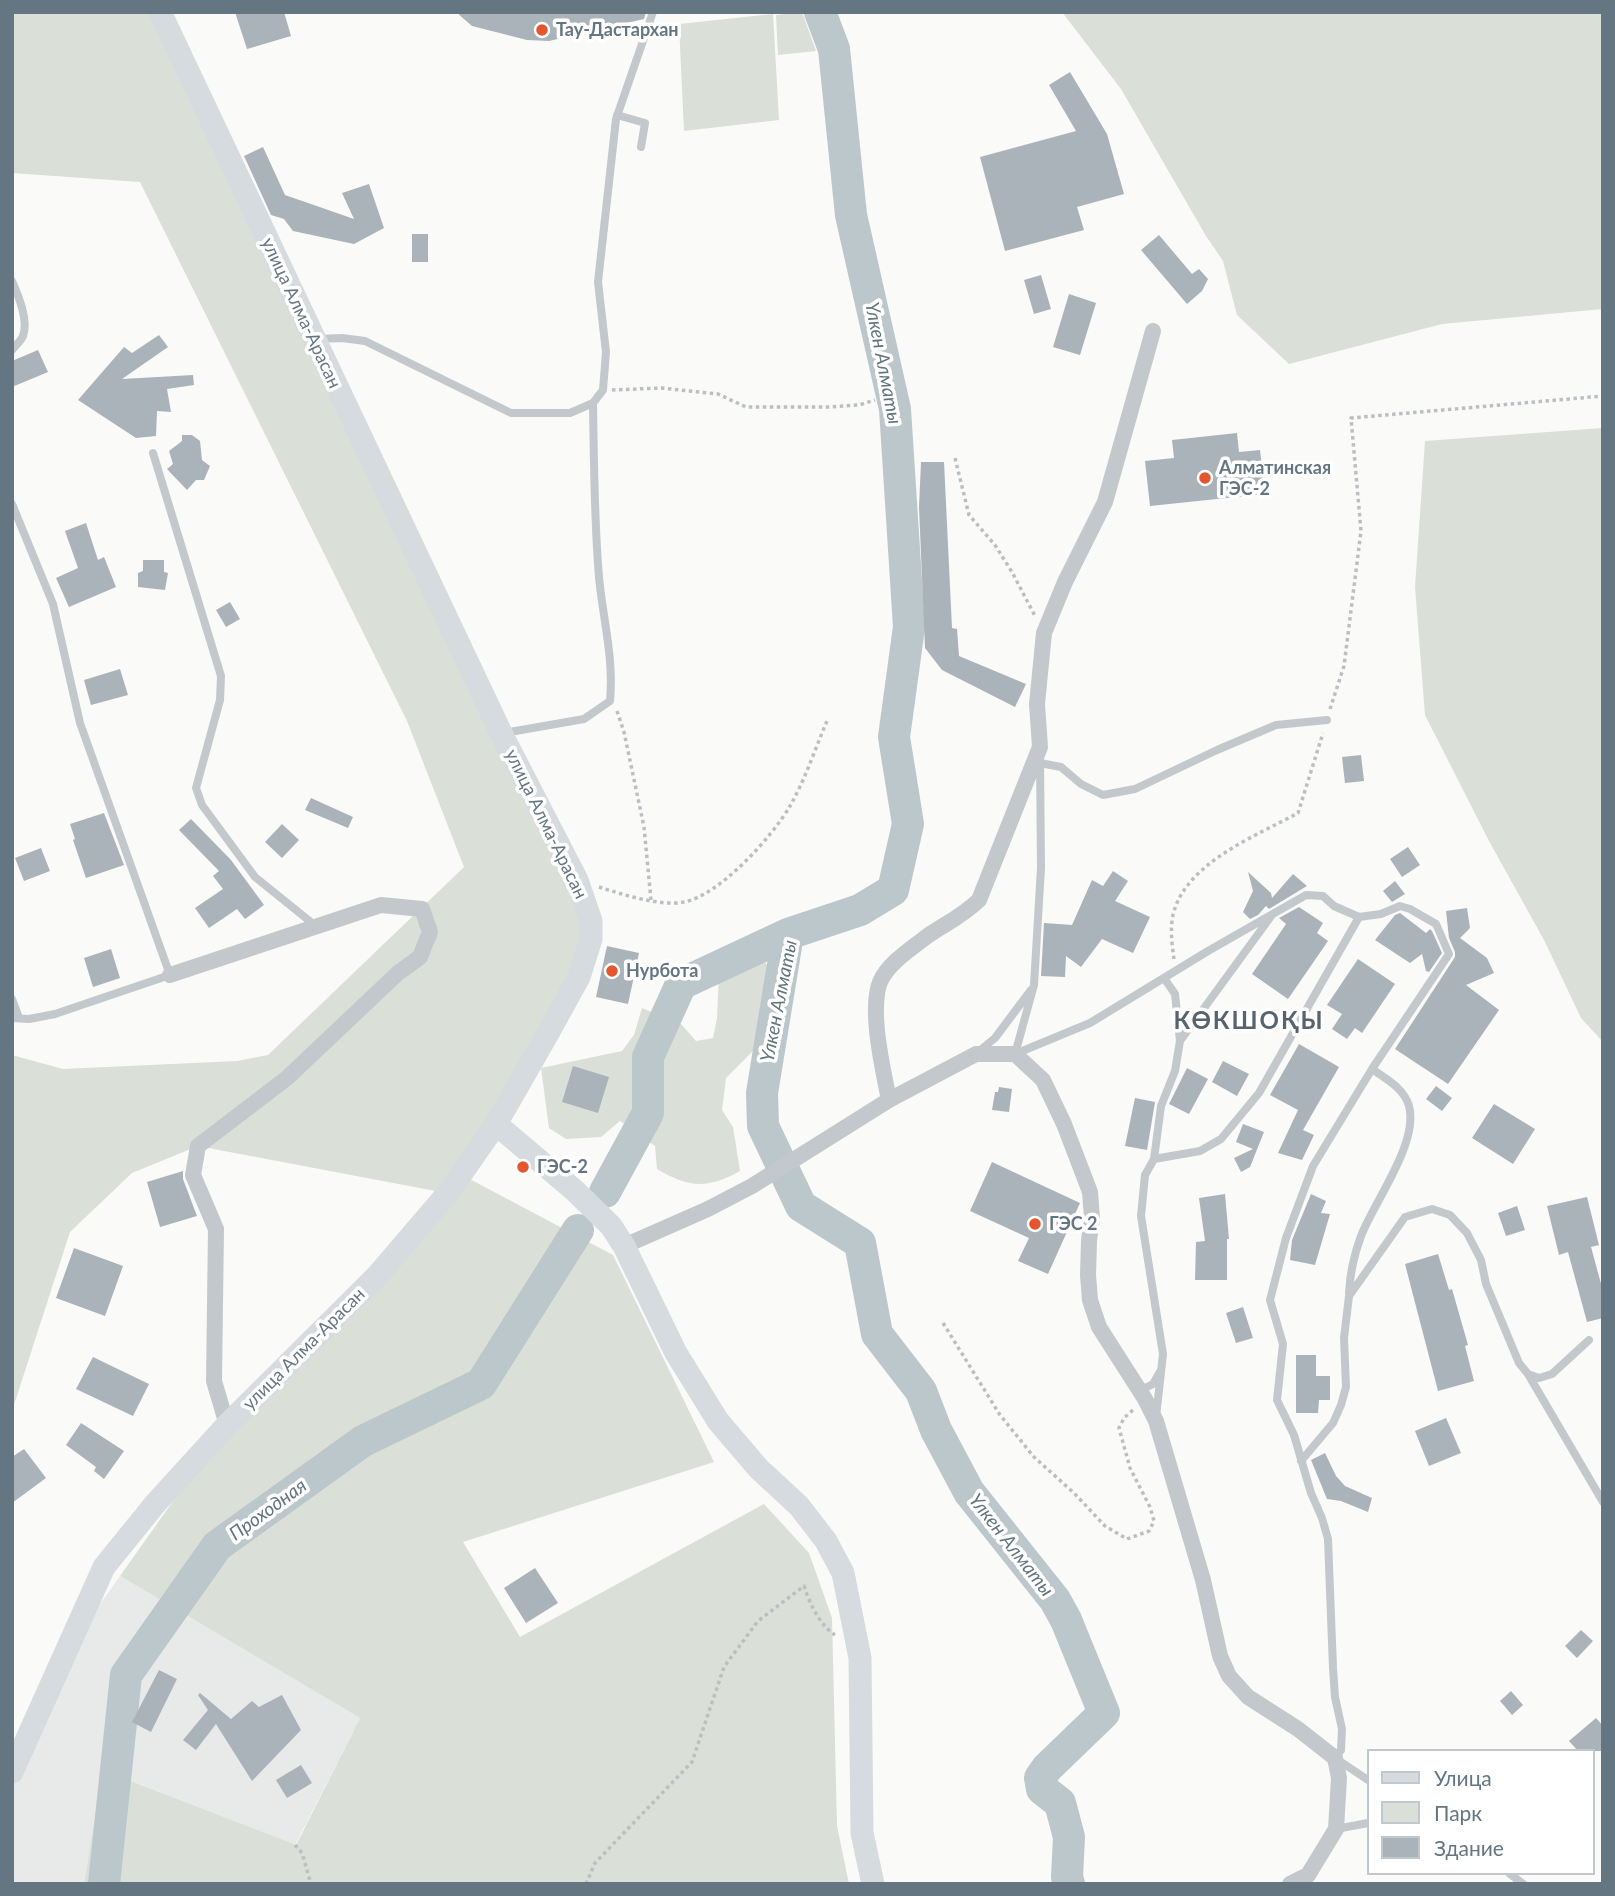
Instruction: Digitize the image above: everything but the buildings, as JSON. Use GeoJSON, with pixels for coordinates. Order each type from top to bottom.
{"type":"FeatureCollection","features":[{"type":"Feature","properties":{"kind":"street","name":"улица Алма-Арасан"},"geometry":{"type":"LineString","coordinates":[[12,1772],[104,1567],[155,1504],[227,1425],[377,1276],[449,1193],[496,1124],[579,977],[591,939],[591,921],[577,880],[501,733],[160,12]]}},
{"type":"Feature","properties":{"kind":"street"},"geometry":{"type":"LineString","coordinates":[[889,1100],[876,1011],[880,982],[904,954],[929,935],[963,916],[979,900],[1040,755],[1037,704],[1044,633],[1065,582],[1105,502],[1153,331]]}},
{"type":"Feature","properties":{"kind":"street"},"geometry":{"type":"LineString","coordinates":[[170,975],[381,905],[422,908],[430,932],[420,957],[398,973],[287,1078],[198,1146],[194,1175],[216,1229],[214,1381],[227,1425]]}},
{"type":"Feature","properties":{"kind":"street"},"geometry":{"type":"LineString","coordinates":[[624,1246],[708,1209],[752,1186],[889,1100],[976,1054],[1015,1054],[1043,1080],[1064,1124],[1090,1192],[1090,1300],[1099,1327],[1145,1399],[1156,1422],[1203,1580],[1220,1656],[1229,1676],[1248,1697],[1298,1729],[1335,1758],[1339,1778],[1336,1829],[1308,1875],[1290,1884]]}},
{"type":"Feature","properties":{"kind":"street"},"geometry":{"type":"LineString","coordinates":[[496,1124],[574,1190],[611,1226],[624,1246],[676,1353],[718,1421],[758,1468],[799,1506],[826,1541],[843,1573],[860,1658],[862,1833],[873,1884]]}},
{"type":"Feature","properties":{"kind":"lane"},"geometry":{"type":"LineString","coordinates":[[314,340],[342,338],[365,341],[511,413],[570,413],[593,403],[603,390],[606,352],[598,282],[617,115],[653,12]]}},
{"type":"Feature","properties":{"kind":"lane"},"geometry":{"type":"LineString","coordinates":[[617,115],[645,123],[641,148]]}},
{"type":"Feature","properties":{"kind":"lane"},"geometry":{"type":"LineString","coordinates":[[12,281],[24,323],[23,337],[12,350]]}},
{"type":"Feature","properties":{"kind":"lane"},"geometry":{"type":"LineString","coordinates":[[501,733],[584,719],[610,701],[612,680],[609,635],[600,585],[594,521],[593,403]]}},
{"type":"Feature","properties":{"kind":"lane"},"geometry":{"type":"LineString","coordinates":[[153,453],[221,676],[220,700],[196,788],[202,805],[255,877],[317,927]]}},
{"type":"Feature","properties":{"kind":"lane"},"geometry":{"type":"LineString","coordinates":[[12,504],[53,604],[80,723],[170,975],[55,1014],[29,1019],[15,1018],[12,999]]}},
{"type":"Feature","properties":{"kind":"lane"},"geometry":{"type":"LineString","coordinates":[[1040,755],[1061,767],[1081,784],[1103,795],[1135,789],[1276,725],[1327,720]]}},
{"type":"Feature","properties":{"kind":"lane"},"geometry":{"type":"LineString","coordinates":[[1015,1054],[1034,985],[1041,868],[1040,755]]}},
{"type":"Feature","properties":{"kind":"lane"},"geometry":{"type":"LineString","coordinates":[[1015,1054],[1090,1023],[1306,895],[1323,896],[1334,906],[1359,917],[1381,915],[1400,906],[1410,908],[1436,924],[1449,954],[1372,1069],[1313,1166],[1286,1238],[1270,1300],[1283,1344],[1277,1399],[1294,1435],[1328,1539],[1334,1678],[1342,1729],[1341,1751],[1335,1758],[1366,1779]]}},
{"type":"Feature","properties":{"kind":"lane"},"geometry":{"type":"LineString","coordinates":[[1180,1041],[1273,913]]}},
{"type":"Feature","properties":{"kind":"lane"},"geometry":{"type":"LineString","coordinates":[[1154,1159],[1200,1151],[1221,1139],[1259,1093],[1359,917]]}},
{"type":"Feature","properties":{"kind":"lane"},"geometry":{"type":"LineString","coordinates":[[1156,1422],[1163,1354],[1141,1216],[1145,1175],[1154,1159],[1161,1107],[1175,1071],[1180,1041],[1175,994],[1164,978]]}},
{"type":"Feature","properties":{"kind":"lane"},"geometry":{"type":"LineString","coordinates":[[976,1054],[995,1038],[1034,985]]}},
{"type":"Feature","properties":{"kind":"lane"},"geometry":{"type":"LineString","coordinates":[[1301,1461],[1333,1423],[1341,1405],[1346,1387],[1344,1338],[1350,1271],[1362,1234],[1398,1163],[1409,1129],[1409,1107],[1401,1090],[1372,1069]]}},
{"type":"Feature","properties":{"kind":"lane"},"geometry":{"type":"LineString","coordinates":[[1349,1296],[1405,1217],[1432,1209],[1450,1215],[1467,1233],[1481,1260],[1486,1284],[1518,1363],[1528,1374],[1603,1502]]}},
{"type":"Feature","properties":{"kind":"lane"},"geometry":{"type":"LineString","coordinates":[[1528,1374],[1539,1378],[1552,1374],[1590,1340]]}},
{"type":"Feature","properties":{"kind":"lane"},"geometry":{"type":"LineString","coordinates":[[1135,1384],[1145,1388],[1153,1384],[1162,1369]]}},
{"type":"Feature","properties":{"kind":"lane"},"geometry":{"type":"LineString","coordinates":[[1336,1829],[1366,1824]]}},
{"type":"Feature","properties":{"kind":"path"},"geometry":{"type":"LineString","coordinates":[[603,390],[661,388],[718,394],[746,408],[828,408],[859,405],[875,400]]}},
{"type":"Feature","properties":{"kind":"path"},"geometry":{"type":"LineString","coordinates":[[1351,418],[1603,396]]}},
{"type":"Feature","properties":{"kind":"path"},"geometry":{"type":"LineString","coordinates":[[955,458],[969,515],[1006,563],[1044,633]]}},
{"type":"Feature","properties":{"kind":"path"},"geometry":{"type":"LineString","coordinates":[[610,701],[620,714],[644,827],[651,900]]}},
{"type":"Feature","properties":{"kind":"path"},"geometry":{"type":"LineString","coordinates":[[577,880],[636,898],[683,903],[709,892],[761,844],[790,806],[827,721]]}},
{"type":"Feature","properties":{"kind":"path"},"geometry":{"type":"LineString","coordinates":[[943,1323],[1000,1415],[1034,1457],[1105,1526],[1128,1539],[1149,1531],[1154,1521],[1150,1507],[1130,1468],[1119,1428],[1124,1418],[1145,1399]]}},
{"type":"Feature","properties":{"kind":"path"},"geometry":{"type":"LineString","coordinates":[[586,1884],[594,1863],[692,1762],[724,1667],[758,1621],[804,1586],[811,1606],[822,1619],[825,1628],[837,1636],[851,1611]]}},
{"type":"Feature","properties":{"kind":"path"},"geometry":{"type":"LineString","coordinates":[[295,1845],[302,1853],[311,1884]]}},
{"type":"Feature","properties":{"kind":"shaded area"},"geometry":{"type":"Polygon","coordinates":[[[120,1576],[360,1718],[295,1845],[104,1770],[84,1884],[12,1884],[12,1772],[62,1658],[120,1576]]]}},
{"type":"Feature","properties":{"kind":"green space"},"geometry":{"type":"Polygon","coordinates":[[[12,12],[160,12],[501,733],[591,939],[462,1175],[613,1255],[714,1462],[463,1542],[520,1637],[764,1504],[809,1553],[832,1618],[837,1826],[849,1884],[84,1884],[103,1770],[296,1845],[360,1718],[120,1576],[227,1425],[446,1193],[198,1146],[132,1173],[70,1232],[12,1411],[12,1055],[63,1069],[237,1061],[268,1055],[464,867],[407,721],[140,182],[12,173],[12,12]]]}},
{"type":"Feature","properties":{"kind":"green space"},"geometry":{"type":"Polygon","coordinates":[[[802,12],[816,51],[778,55],[776,15],[802,12]]]}},
{"type":"Feature","properties":{"kind":"green space"},"geometry":{"type":"Polygon","coordinates":[[[1062,12],[1603,12],[1603,309],[1442,324],[1289,364],[1237,315],[1223,261],[1121,89],[1062,12]]]}},
{"type":"Feature","properties":{"kind":"green space"},"geometry":{"type":"Polygon","coordinates":[[[773,14],[779,120],[684,131],[679,24],[773,14]]]}},
{"type":"Feature","properties":{"kind":"green space"},"geometry":{"type":"Polygon","coordinates":[[[1603,428],[1603,1042],[1581,1018],[1544,940],[1489,841],[1425,715],[1415,587],[1425,441],[1603,428]]]}},
{"type":"Feature","properties":{"kind":"green space"},"geometry":{"type":"Polygon","coordinates":[[[764,959],[770,972],[755,1049],[726,1078],[722,1110],[733,1127],[740,1171],[718,1181],[689,1183],[657,1169],[655,1146],[620,1121],[601,1137],[566,1139],[549,1128],[541,1068],[622,1051],[634,1035],[642,1008],[681,1024],[696,1041],[713,1038],[717,1018],[719,973],[764,959]]]}},
{"type":"Feature","properties":{"kind":"waterway","name":"Үлкен Алматы"},"geometry":{"type":"LineString","coordinates":[[820,12],[834,49],[851,215],[895,409],[909,627],[894,737],[908,824],[893,890],[860,910],[788,934],[762,1093],[763,1126],[801,1206],[860,1243],[877,1334],[921,1391],[936,1430],[969,1492],[1055,1600],[1066,1620],[1104,1713],[1040,1778],[1042,1789],[1060,1803],[1069,1837],[1069,1884]]}},
{"type":"Feature","properties":{"kind":"waterway","name":"Проходная"},"geometry":{"type":"LineString","coordinates":[[605,1192],[648,1113],[648,1057],[681,984],[788,934]]}},
{"type":"Feature","properties":{"kind":"waterway","name":"Проходная"},"geometry":{"type":"LineString","coordinates":[[104,1884],[126,1675],[217,1546],[363,1441],[481,1384],[578,1230]]}},
{"type":"Feature","properties":{"kind":"place","name":"Тау-Дастархан"},"geometry":{"type":"Point","coordinates":[542,30]}},
{"type":"Feature","properties":{"kind":"place","name":"Алматинская ГЭС-2"},"geometry":{"type":"Point","coordinates":[1205,478]}},
{"type":"Feature","properties":{"kind":"place","name":"Нурбота"},"geometry":{"type":"Point","coordinates":[612,971]}},
{"type":"Feature","properties":{"kind":"place","name":"ГЭС-2"},"geometry":{"type":"Point","coordinates":[523,1167]}},
{"type":"Feature","properties":{"kind":"place","name":"ГЭС 2"},"geometry":{"type":"Point","coordinates":[1035,1224]}},
{"type":"Feature","properties":{"kind":"district","name":"КӨКШОҚЫ"},"geometry":{"type":"Point","coordinates":[1249,1021]}}]}
